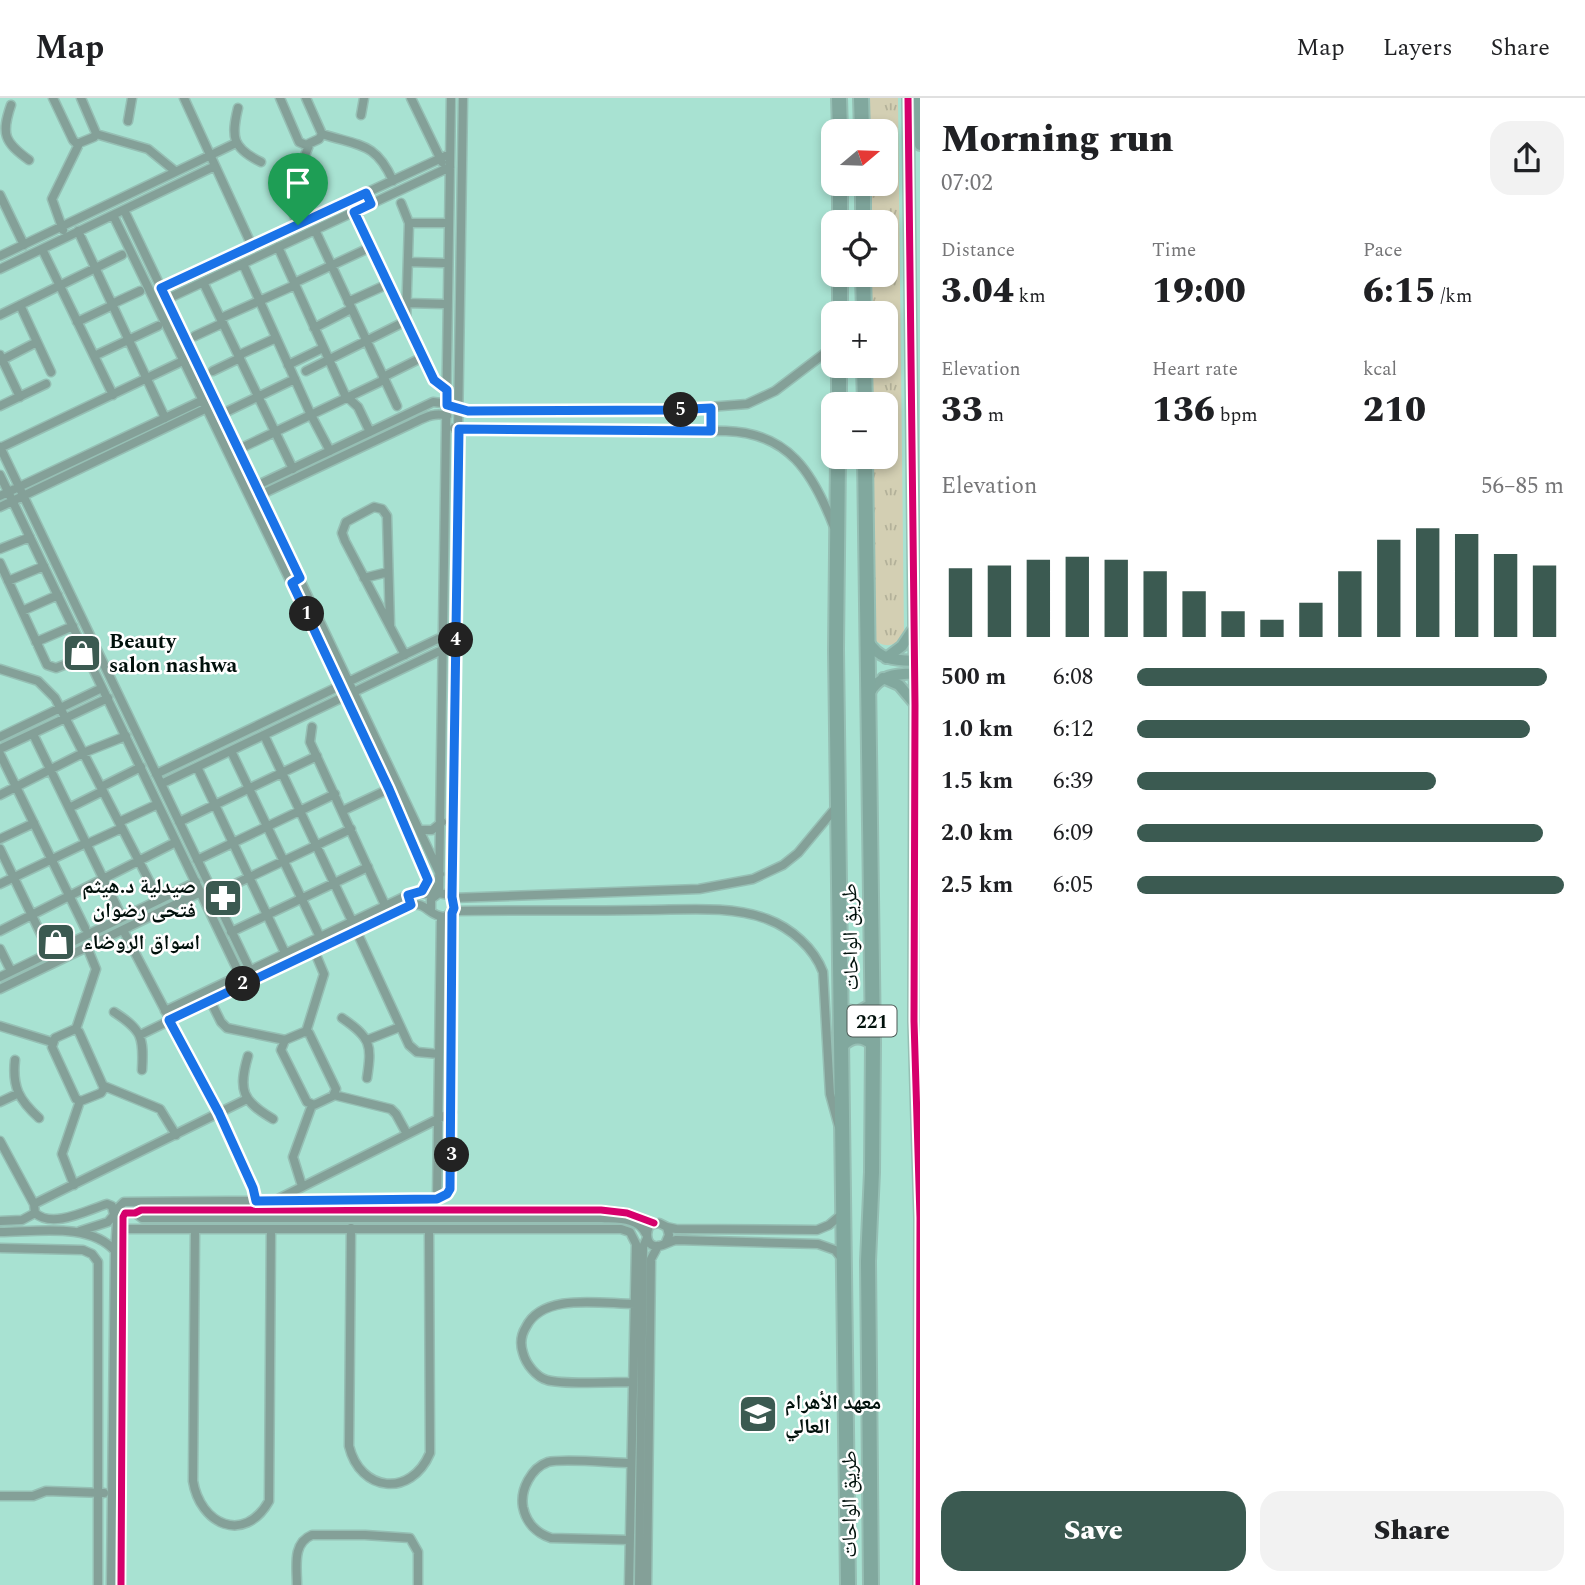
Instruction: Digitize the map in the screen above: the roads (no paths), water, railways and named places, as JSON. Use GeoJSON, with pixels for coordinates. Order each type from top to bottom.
{"type":"FeatureCollection","features":[{"type":"Feature","properties":{"kind":"highway"},"geometry":{"type":"LineString","coordinates":[[839,98],[840,119]]}},
{"type":"Feature","properties":{"kind":"highway"},"geometry":{"type":"LineString","coordinates":[[862,98],[862,119]]}},
{"type":"Feature","properties":{"kind":"highway","name":"طريق الواحات"},"geometry":{"type":"LineString","coordinates":[[838,469],[838,805],[848,1585]]}},
{"type":"Feature","properties":{"kind":"highway","name":"طريق الواحات"},"geometry":{"type":"LineString","coordinates":[[865,469],[873,1043],[872,1172],[867,1261],[871,1584]]}},
{"type":"Feature","properties":{"kind":"highway"},"geometry":{"type":"LineString","coordinates":[[842,1011],[858,1014],[872,1006]]}},
{"type":"Feature","properties":{"kind":"highway"},"geometry":{"type":"LineString","coordinates":[[842,1044],[857,1036],[873,1043]]}},
{"type":"Feature","properties":{"kind":"street"},"geometry":{"type":"LineString","coordinates":[[53,98],[73,141],[79,144]]}},
{"type":"Feature","properties":{"kind":"street"},"geometry":{"type":"LineString","coordinates":[[81,98],[96,134]]}},
{"type":"Feature","properties":{"kind":"street"},"geometry":{"type":"LineString","coordinates":[[128,121],[132,98]]}},
{"type":"Feature","properties":{"kind":"street"},"geometry":{"type":"LineString","coordinates":[[184,98],[252,246]]}},
{"type":"Feature","properties":{"kind":"street"},"geometry":{"type":"LineString","coordinates":[[280,98],[299,142],[306,145],[319,139],[322,134]]}},
{"type":"Feature","properties":{"kind":"street"},"geometry":{"type":"LineString","coordinates":[[306,98],[322,134],[373,150],[381,158],[393,181]]}},
{"type":"Feature","properties":{"kind":"street"},"geometry":{"type":"LineString","coordinates":[[361,116],[364,98]]}},
{"type":"Feature","properties":{"kind":"street"},"geometry":{"type":"LineString","coordinates":[[411,98],[440,159],[448,168]]}},
{"type":"Feature","properties":{"kind":"street"},"geometry":{"type":"LineString","coordinates":[[431,910],[430,904],[437,894],[441,876],[449,288],[448,168],[451,98]]}},
{"type":"Feature","properties":{"kind":"street"},"geometry":{"type":"LineString","coordinates":[[111,1585],[115,1251],[118,1208],[122,1202],[437,1199],[447,1194],[452,1184],[452,897],[463,98]]}},
{"type":"Feature","properties":{"kind":"street"},"geometry":{"type":"LineString","coordinates":[[908,98],[916,376],[913,629],[917,661],[919,1585]]}},
{"type":"Feature","properties":{"kind":"street"},"geometry":{"type":"LineString","coordinates":[[919,98],[920,145]]}},
{"type":"Feature","properties":{"kind":"street"},"geometry":{"type":"LineString","coordinates":[[12,105],[5,123],[4,142],[29,160]]}},
{"type":"Feature","properties":{"kind":"street"},"geometry":{"type":"LineString","coordinates":[[237,108],[233,126],[236,143],[246,155],[261,162]]}},
{"type":"Feature","properties":{"kind":"street"},"geometry":{"type":"LineString","coordinates":[[66,237],[52,199],[79,144],[96,134],[148,149],[175,171]]}},
{"type":"Feature","properties":{"kind":"street"},"geometry":{"type":"LineString","coordinates":[[0,256],[236,143]]}},
{"type":"Feature","properties":{"kind":"street"},"geometry":{"type":"LineString","coordinates":[[298,225],[289,203],[289,195],[310,143]]}},
{"type":"Feature","properties":{"kind":"street"},"geometry":{"type":"LineString","coordinates":[[161,288],[450,154]]}},
{"type":"Feature","properties":{"kind":"street"},"geometry":{"type":"LineString","coordinates":[[0,269],[215,166]]}},
{"type":"Feature","properties":{"kind":"street"},"geometry":{"type":"LineString","coordinates":[[167,299],[448,168]]}},
{"type":"Feature","properties":{"kind":"street"},"geometry":{"type":"LineString","coordinates":[[366,193],[371,204]]}},
{"type":"Feature","properties":{"kind":"street"},"geometry":{"type":"LineString","coordinates":[[0,195],[24,245]]}},
{"type":"Feature","properties":{"kind":"street"},"geometry":{"type":"LineString","coordinates":[[401,203],[409,223],[406,321]]}},
{"type":"Feature","properties":{"kind":"street"},"geometry":{"type":"LineString","coordinates":[[124,210],[258,491],[296,581]]}},
{"type":"Feature","properties":{"kind":"street"},"geometry":{"type":"LineString","coordinates":[[354,212],[434,380],[447,390]]}},
{"type":"Feature","properties":{"kind":"street"},"geometry":{"type":"LineString","coordinates":[[113,215],[229,454],[386,760],[441,876]]}},
{"type":"Feature","properties":{"kind":"street"},"geometry":{"type":"LineString","coordinates":[[409,223],[449,223]]}},
{"type":"Feature","properties":{"kind":"street"},"geometry":{"type":"LineString","coordinates":[[315,230],[397,406]]}},
{"type":"Feature","properties":{"kind":"street"},"geometry":{"type":"LineString","coordinates":[[78,232],[165,418]]}},
{"type":"Feature","properties":{"kind":"street"},"geometry":{"type":"LineString","coordinates":[[128,247],[139,242]]}},
{"type":"Feature","properties":{"kind":"street"},"geometry":{"type":"LineString","coordinates":[[278,247],[345,396],[358,407],[370,432]]}},
{"type":"Feature","properties":{"kind":"street"},"geometry":{"type":"LineString","coordinates":[[195,336],[371,247]]}},
{"type":"Feature","properties":{"kind":"street"},"geometry":{"type":"LineString","coordinates":[[42,249],[113,395]]}},
{"type":"Feature","properties":{"kind":"street"},"geometry":{"type":"LineString","coordinates":[[0,315],[122,255]]}},
{"type":"Feature","properties":{"kind":"street"},"geometry":{"type":"LineString","coordinates":[[408,262],[444,263]]}},
{"type":"Feature","properties":{"kind":"street"},"geometry":{"type":"LineString","coordinates":[[243,264],[330,451]]}},
{"type":"Feature","properties":{"kind":"street"},"geometry":{"type":"LineString","coordinates":[[203,282],[293,469]]}},
{"type":"Feature","properties":{"kind":"street"},"geometry":{"type":"LineString","coordinates":[[314,328],[388,284]]}},
{"type":"Feature","properties":{"kind":"street"},"geometry":{"type":"LineString","coordinates":[[449,288],[461,288]]}},
{"type":"Feature","properties":{"kind":"street"},"geometry":{"type":"LineString","coordinates":[[77,322],[140,290]]}},
{"type":"Feature","properties":{"kind":"street"},"geometry":{"type":"LineString","coordinates":[[406,303],[444,304]]}},
{"type":"Feature","properties":{"kind":"street"},"geometry":{"type":"LineString","coordinates":[[20,305],[51,372]]}},
{"type":"Feature","properties":{"kind":"street"},"geometry":{"type":"LineString","coordinates":[[306,371],[406,321]]}},
{"type":"Feature","properties":{"kind":"street"},"geometry":{"type":"LineString","coordinates":[[94,356],[158,326]]}},
{"type":"Feature","properties":{"kind":"street"},"geometry":{"type":"LineString","coordinates":[[213,371],[276,338]]}},
{"type":"Feature","properties":{"kind":"street"},"geometry":{"type":"LineString","coordinates":[[20,397],[1,358],[37,342]]}},
{"type":"Feature","properties":{"kind":"street"},"geometry":{"type":"LineString","coordinates":[[288,365],[323,348]]}},
{"type":"Feature","properties":{"kind":"street"},"geometry":{"type":"LineString","coordinates":[[194,356],[0,448],[250,970]]}},
{"type":"Feature","properties":{"kind":"street"},"geometry":{"type":"LineString","coordinates":[[258,491],[293,469],[433,402],[459,410],[480,411],[671,410],[740,405],[762,399],[821,356]]}},
{"type":"Feature","properties":{"kind":"street"},"geometry":{"type":"LineString","coordinates":[[229,454],[348,397],[423,357]]}},
{"type":"Feature","properties":{"kind":"street"},"geometry":{"type":"LineString","coordinates":[[226,412],[295,379]]}},
{"type":"Feature","properties":{"kind":"street"},"geometry":{"type":"LineString","coordinates":[[0,406],[46,384]]}},
{"type":"Feature","properties":{"kind":"street"},"geometry":{"type":"LineString","coordinates":[[0,507],[19,487],[165,418],[205,404]]}},
{"type":"Feature","properties":{"kind":"street"},"geometry":{"type":"LineString","coordinates":[[7,497],[23,496],[205,404]]}},
{"type":"Feature","properties":{"kind":"street"},"geometry":{"type":"LineString","coordinates":[[711,408],[711,431]]}},
{"type":"Feature","properties":{"kind":"street"},"geometry":{"type":"LineString","coordinates":[[479,429],[476,420],[480,411]]}},
{"type":"Feature","properties":{"kind":"street"},"geometry":{"type":"LineString","coordinates":[[258,491],[406,426],[440,414],[459,429],[711,431],[753,434],[779,445],[793,455],[814,484],[836,533]]}},
{"type":"Feature","properties":{"kind":"street"},"geometry":{"type":"LineString","coordinates":[[401,416],[406,426]]}},
{"type":"Feature","properties":{"kind":"street"},"geometry":{"type":"LineString","coordinates":[[0,475],[7,497],[30,537],[240,975]]}},
{"type":"Feature","properties":{"kind":"street"},"geometry":{"type":"LineString","coordinates":[[390,626],[387,516],[378,508],[370,508],[346,522],[342,533],[364,578],[405,655]]}},
{"type":"Feature","properties":{"kind":"street"},"geometry":{"type":"LineString","coordinates":[[0,550],[30,537]]}},
{"type":"Feature","properties":{"kind":"street"},"geometry":{"type":"LineString","coordinates":[[445,552],[457,552]]}},
{"type":"Feature","properties":{"kind":"street"},"geometry":{"type":"LineString","coordinates":[[0,563],[45,662],[53,668],[87,656]]}},
{"type":"Feature","properties":{"kind":"street"},"geometry":{"type":"LineString","coordinates":[[8,581],[44,566]]}},
{"type":"Feature","properties":{"kind":"street"},"geometry":{"type":"LineString","coordinates":[[364,578],[388,572]]}},
{"type":"Feature","properties":{"kind":"street"},"geometry":{"type":"LineString","coordinates":[[22,611],[58,595]]}},
{"type":"Feature","properties":{"kind":"street"},"geometry":{"type":"LineString","coordinates":[[65,611],[75,605]]}},
{"type":"Feature","properties":{"kind":"street"},"geometry":{"type":"LineString","coordinates":[[36,642],[73,626]]}},
{"type":"Feature","properties":{"kind":"street"},"geometry":{"type":"LineString","coordinates":[[886,658],[902,646],[913,629]]}},
{"type":"Feature","properties":{"kind":"street"},"geometry":{"type":"LineString","coordinates":[[156,774],[444,636]]}},
{"type":"Feature","properties":{"kind":"street"},"geometry":{"type":"LineString","coordinates":[[866,638],[872,648],[886,658],[917,661]]}},
{"type":"Feature","properties":{"kind":"street"},"geometry":{"type":"LineString","coordinates":[[161,784],[444,649]]}},
{"type":"Feature","properties":{"kind":"street"},"geometry":{"type":"LineString","coordinates":[[0,668],[38,681],[55,698],[159,900]]}},
{"type":"Feature","properties":{"kind":"street"},"geometry":{"type":"LineString","coordinates":[[868,696],[883,678],[893,674],[917,673]]}},
{"type":"Feature","properties":{"kind":"street"},"geometry":{"type":"LineString","coordinates":[[883,678],[899,684],[915,705]]}},
{"type":"Feature","properties":{"kind":"street"},"geometry":{"type":"LineString","coordinates":[[0,737],[102,688]]}},
{"type":"Feature","properties":{"kind":"street"},"geometry":{"type":"LineString","coordinates":[[350,694],[378,765],[437,894]]}},
{"type":"Feature","properties":{"kind":"street"},"geometry":{"type":"LineString","coordinates":[[85,928],[0,751],[107,698]]}},
{"type":"Feature","properties":{"kind":"street"},"geometry":{"type":"LineString","coordinates":[[121,726],[130,720]]}},
{"type":"Feature","properties":{"kind":"street"},"geometry":{"type":"LineString","coordinates":[[312,727],[310,742],[385,905]]}},
{"type":"Feature","properties":{"kind":"street"},"geometry":{"type":"LineString","coordinates":[[252,729],[260,737],[282,773],[352,921]]}},
{"type":"Feature","properties":{"kind":"street"},"geometry":{"type":"LineString","coordinates":[[33,734],[120,913]]}},
{"type":"Feature","properties":{"kind":"street"},"geometry":{"type":"LineString","coordinates":[[0,795],[83,753],[126,736]]}},
{"type":"Feature","properties":{"kind":"street"},"geometry":{"type":"LineString","coordinates":[[443,744],[455,745]]}},
{"type":"Feature","properties":{"kind":"street"},"geometry":{"type":"LineString","coordinates":[[230,751],[320,937]]}},
{"type":"Feature","properties":{"kind":"street"},"geometry":{"type":"LineString","coordinates":[[179,822],[317,756]]}},
{"type":"Feature","properties":{"kind":"street"},"geometry":{"type":"LineString","coordinates":[[378,765],[386,760]]}},
{"type":"Feature","properties":{"kind":"street"},"geometry":{"type":"LineString","coordinates":[[69,808],[141,767]]}},
{"type":"Feature","properties":{"kind":"street"},"geometry":{"type":"LineString","coordinates":[[197,767],[290,962]]}},
{"type":"Feature","properties":{"kind":"street"},"geometry":{"type":"LineString","coordinates":[[342,811],[389,789]]}},
{"type":"Feature","properties":{"kind":"street"},"geometry":{"type":"LineString","coordinates":[[197,860],[334,794]]}},
{"type":"Feature","properties":{"kind":"street"},"geometry":{"type":"LineString","coordinates":[[0,884],[87,844],[158,804]]}},
{"type":"Feature","properties":{"kind":"street"},"geometry":{"type":"LineString","coordinates":[[165,1011],[385,905],[418,892],[452,897],[699,889],[753,879],[783,865],[798,853],[838,805]]}},
{"type":"Feature","properties":{"kind":"street"},"geometry":{"type":"LineString","coordinates":[[420,830],[432,830],[442,822]]}},
{"type":"Feature","properties":{"kind":"street"},"geometry":{"type":"LineString","coordinates":[[0,839],[34,823]]}},
{"type":"Feature","properties":{"kind":"street"},"geometry":{"type":"LineString","coordinates":[[214,894],[351,829]]}},
{"type":"Feature","properties":{"kind":"street"},"geometry":{"type":"LineString","coordinates":[[0,931],[176,842]]}},
{"type":"Feature","properties":{"kind":"street"},"geometry":{"type":"LineString","coordinates":[[0,849],[50,953]]}},
{"type":"Feature","properties":{"kind":"street"},"geometry":{"type":"LineString","coordinates":[[232,932],[368,867]]}},
{"type":"Feature","properties":{"kind":"street"},"geometry":{"type":"LineString","coordinates":[[418,892],[427,884],[427,875]]}},
{"type":"Feature","properties":{"kind":"street"},"geometry":{"type":"LineString","coordinates":[[441,876],[453,876]]}},
{"type":"Feature","properties":{"kind":"street"},"geometry":{"type":"LineString","coordinates":[[0,977],[196,882]]}},
{"type":"Feature","properties":{"kind":"street"},"geometry":{"type":"LineString","coordinates":[[0,989],[201,892]]}},
{"type":"Feature","properties":{"kind":"street"},"geometry":{"type":"LineString","coordinates":[[408,895],[411,905]]}},
{"type":"Feature","properties":{"kind":"street"},"geometry":{"type":"LineString","coordinates":[[141,1035],[411,905],[418,904],[441,918]]}},
{"type":"Feature","properties":{"kind":"street"},"geometry":{"type":"LineString","coordinates":[[441,918],[453,912],[701,910],[751,915],[781,926],[807,946],[816,956],[823,972],[830,1094],[843,1137]]}},
{"type":"Feature","properties":{"kind":"street"},"geometry":{"type":"LineString","coordinates":[[437,1199],[441,918]]}},
{"type":"Feature","properties":{"kind":"street"},"geometry":{"type":"LineString","coordinates":[[123,930],[219,1113],[253,1188],[256,1201]]}},
{"type":"Feature","properties":{"kind":"street"},"geometry":{"type":"LineString","coordinates":[[355,930],[412,1049],[421,1053],[439,1054]]}},
{"type":"Feature","properties":{"kind":"street"},"geometry":{"type":"LineString","coordinates":[[70,943],[74,953]]}},
{"type":"Feature","properties":{"kind":"street"},"geometry":{"type":"LineString","coordinates":[[88,947],[96,969],[76,1029],[104,1086],[160,1110],[176,1135]]}},
{"type":"Feature","properties":{"kind":"street"},"geometry":{"type":"LineString","coordinates":[[0,949],[11,971]]}},
{"type":"Feature","properties":{"kind":"street"},"geometry":{"type":"LineString","coordinates":[[306,1032],[324,974],[314,950]]}},
{"type":"Feature","properties":{"kind":"street"},"geometry":{"type":"LineString","coordinates":[[210,1000],[227,1028],[285,1040],[306,1032]]}},
{"type":"Feature","properties":{"kind":"street"},"geometry":{"type":"LineString","coordinates":[[114,1012],[134,1026],[141,1035],[144,1046],[142,1069]]}},
{"type":"Feature","properties":{"kind":"street"},"geometry":{"type":"LineString","coordinates":[[342,1018],[361,1031],[368,1040],[371,1058],[367,1078]]}},
{"type":"Feature","properties":{"kind":"street"},"geometry":{"type":"LineString","coordinates":[[0,1026],[52,1042]]}},
{"type":"Feature","properties":{"kind":"street"},"geometry":{"type":"LineString","coordinates":[[368,1040],[400,1027]]}},
{"type":"Feature","properties":{"kind":"street"},"geometry":{"type":"LineString","coordinates":[[76,1029],[55,1038],[52,1047],[76,1099],[80,1101]]}},
{"type":"Feature","properties":{"kind":"street"},"geometry":{"type":"LineString","coordinates":[[306,1032],[309,1033],[336,1088],[334,1095]]}},
{"type":"Feature","properties":{"kind":"street"},"geometry":{"type":"LineString","coordinates":[[285,1040],[281,1050],[307,1102],[312,1105]]}},
{"type":"Feature","properties":{"kind":"street"},"geometry":{"type":"LineString","coordinates":[[248,1056],[242,1077],[247,1099],[273,1119]]}},
{"type":"Feature","properties":{"kind":"street"},"geometry":{"type":"LineString","coordinates":[[15,1060],[14,1083],[17,1094],[39,1118]]}},
{"type":"Feature","properties":{"kind":"street"},"geometry":{"type":"LineString","coordinates":[[80,1101],[101,1093],[104,1086]]}},
{"type":"Feature","properties":{"kind":"street"},"geometry":{"type":"LineString","coordinates":[[0,1102],[17,1094]]}},
{"type":"Feature","properties":{"kind":"street"},"geometry":{"type":"LineString","coordinates":[[302,1186],[293,1157],[312,1105],[334,1095],[391,1109],[407,1134]]}},
{"type":"Feature","properties":{"kind":"street"},"geometry":{"type":"LineString","coordinates":[[0,1221],[18,1221],[74,1185],[247,1099]]}},
{"type":"Feature","properties":{"kind":"street"},"geometry":{"type":"LineString","coordinates":[[74,1185],[62,1154],[80,1101]]}},
{"type":"Feature","properties":{"kind":"street"},"geometry":{"type":"LineString","coordinates":[[274,1201],[452,1112]]}},
{"type":"Feature","properties":{"kind":"street"},"geometry":{"type":"LineString","coordinates":[[0,1141],[40,1217],[50,1220],[107,1204],[112,1206],[114,1215],[108,1222],[78,1231],[0,1232]]}},
{"type":"Feature","properties":{"kind":"street"},"geometry":{"type":"LineString","coordinates":[[121,1585],[124,1214],[141,1210],[616,1219],[639,1224],[653,1245],[716,1241],[823,1245],[835,1250],[844,1262]]}},
{"type":"Feature","properties":{"kind":"street"},"geometry":{"type":"LineString","coordinates":[[135,1213],[142,1218],[239,1218],[601,1210],[627,1213],[676,1229],[817,1230],[829,1225],[844,1212]]}},
{"type":"Feature","properties":{"kind":"street"},"geometry":{"type":"LineString","coordinates":[[239,1218],[239,1228]]}},
{"type":"Feature","properties":{"kind":"street"},"geometry":{"type":"LineString","coordinates":[[456,1218],[456,1229]]}},
{"type":"Feature","properties":{"kind":"street"},"geometry":{"type":"LineString","coordinates":[[629,1585],[633,1382],[638,1344],[643,1247],[650,1225],[654,1223]]}},
{"type":"Feature","properties":{"kind":"street"},"geometry":{"type":"LineString","coordinates":[[639,1585],[644,1553],[651,1259],[669,1235],[667,1227]]}},
{"type":"Feature","properties":{"kind":"street"},"geometry":{"type":"LineString","coordinates":[[351,1228],[349,1446],[352,1458],[368,1478],[393,1484],[406,1481],[417,1474],[430,1453],[429,1228]]}},
{"type":"Feature","properties":{"kind":"street"},"geometry":{"type":"LineString","coordinates":[[195,1229],[195,1490],[202,1509],[209,1516],[218,1522],[238,1525],[257,1518],[269,1501],[271,1229]]}},
{"type":"Feature","properties":{"kind":"street"},"geometry":{"type":"LineString","coordinates":[[123,1230],[626,1230],[633,1236],[636,1244],[635,1304],[641,1500],[647,1585]]}},
{"type":"Feature","properties":{"kind":"street"},"geometry":{"type":"LineString","coordinates":[[716,1230],[716,1241]]}},
{"type":"Feature","properties":{"kind":"street"},"geometry":{"type":"LineString","coordinates":[[738,1230],[738,1242]]}},
{"type":"Feature","properties":{"kind":"street"},"geometry":{"type":"LineString","coordinates":[[78,1231],[104,1240],[115,1251]]}},
{"type":"Feature","properties":{"kind":"street"},"geometry":{"type":"LineString","coordinates":[[0,1248],[83,1250],[95,1257],[99,1268],[98,1585]]}},
{"type":"Feature","properties":{"kind":"street"},"geometry":{"type":"LineString","coordinates":[[633,1382],[547,1380],[528,1364],[521,1346],[523,1332],[530,1320],[553,1305],[635,1304]]}},
{"type":"Feature","properties":{"kind":"street"},"geometry":{"type":"LineString","coordinates":[[99,1331],[114,1331]]}},
{"type":"Feature","properties":{"kind":"street"},"geometry":{"type":"LineString","coordinates":[[630,1540],[545,1536],[530,1524],[522,1500],[524,1490],[534,1472],[552,1461],[631,1463]]}},
{"type":"Feature","properties":{"kind":"street"},"geometry":{"type":"LineString","coordinates":[[0,1496],[33,1496],[46,1491],[111,1493]]}},
{"type":"Feature","properties":{"kind":"street"},"geometry":{"type":"LineString","coordinates":[[631,1500],[641,1500]]}},
{"type":"Feature","properties":{"kind":"street"},"geometry":{"type":"LineString","coordinates":[[297,1585],[299,1545],[306,1537],[365,1535],[407,1537],[413,1541],[418,1552],[418,1585]]}},
{"type":"Feature","properties":{"kind":"place","name":"Beauty salon nashwa"},"geometry":{"type":"Point","coordinates":[82,653]}},
{"type":"Feature","properties":{"kind":"place","name":"صيدلية د.هيثم فتحى رضوان"},"geometry":{"type":"Point","coordinates":[223,898]}},
{"type":"Feature","properties":{"kind":"place","name":"اسواق الروضاء"},"geometry":{"type":"Point","coordinates":[56,942]}},
{"type":"Feature","properties":{"kind":"place","name":"معهد الأهرام العالي"},"geometry":{"type":"Point","coordinates":[758,1414]}}]}
